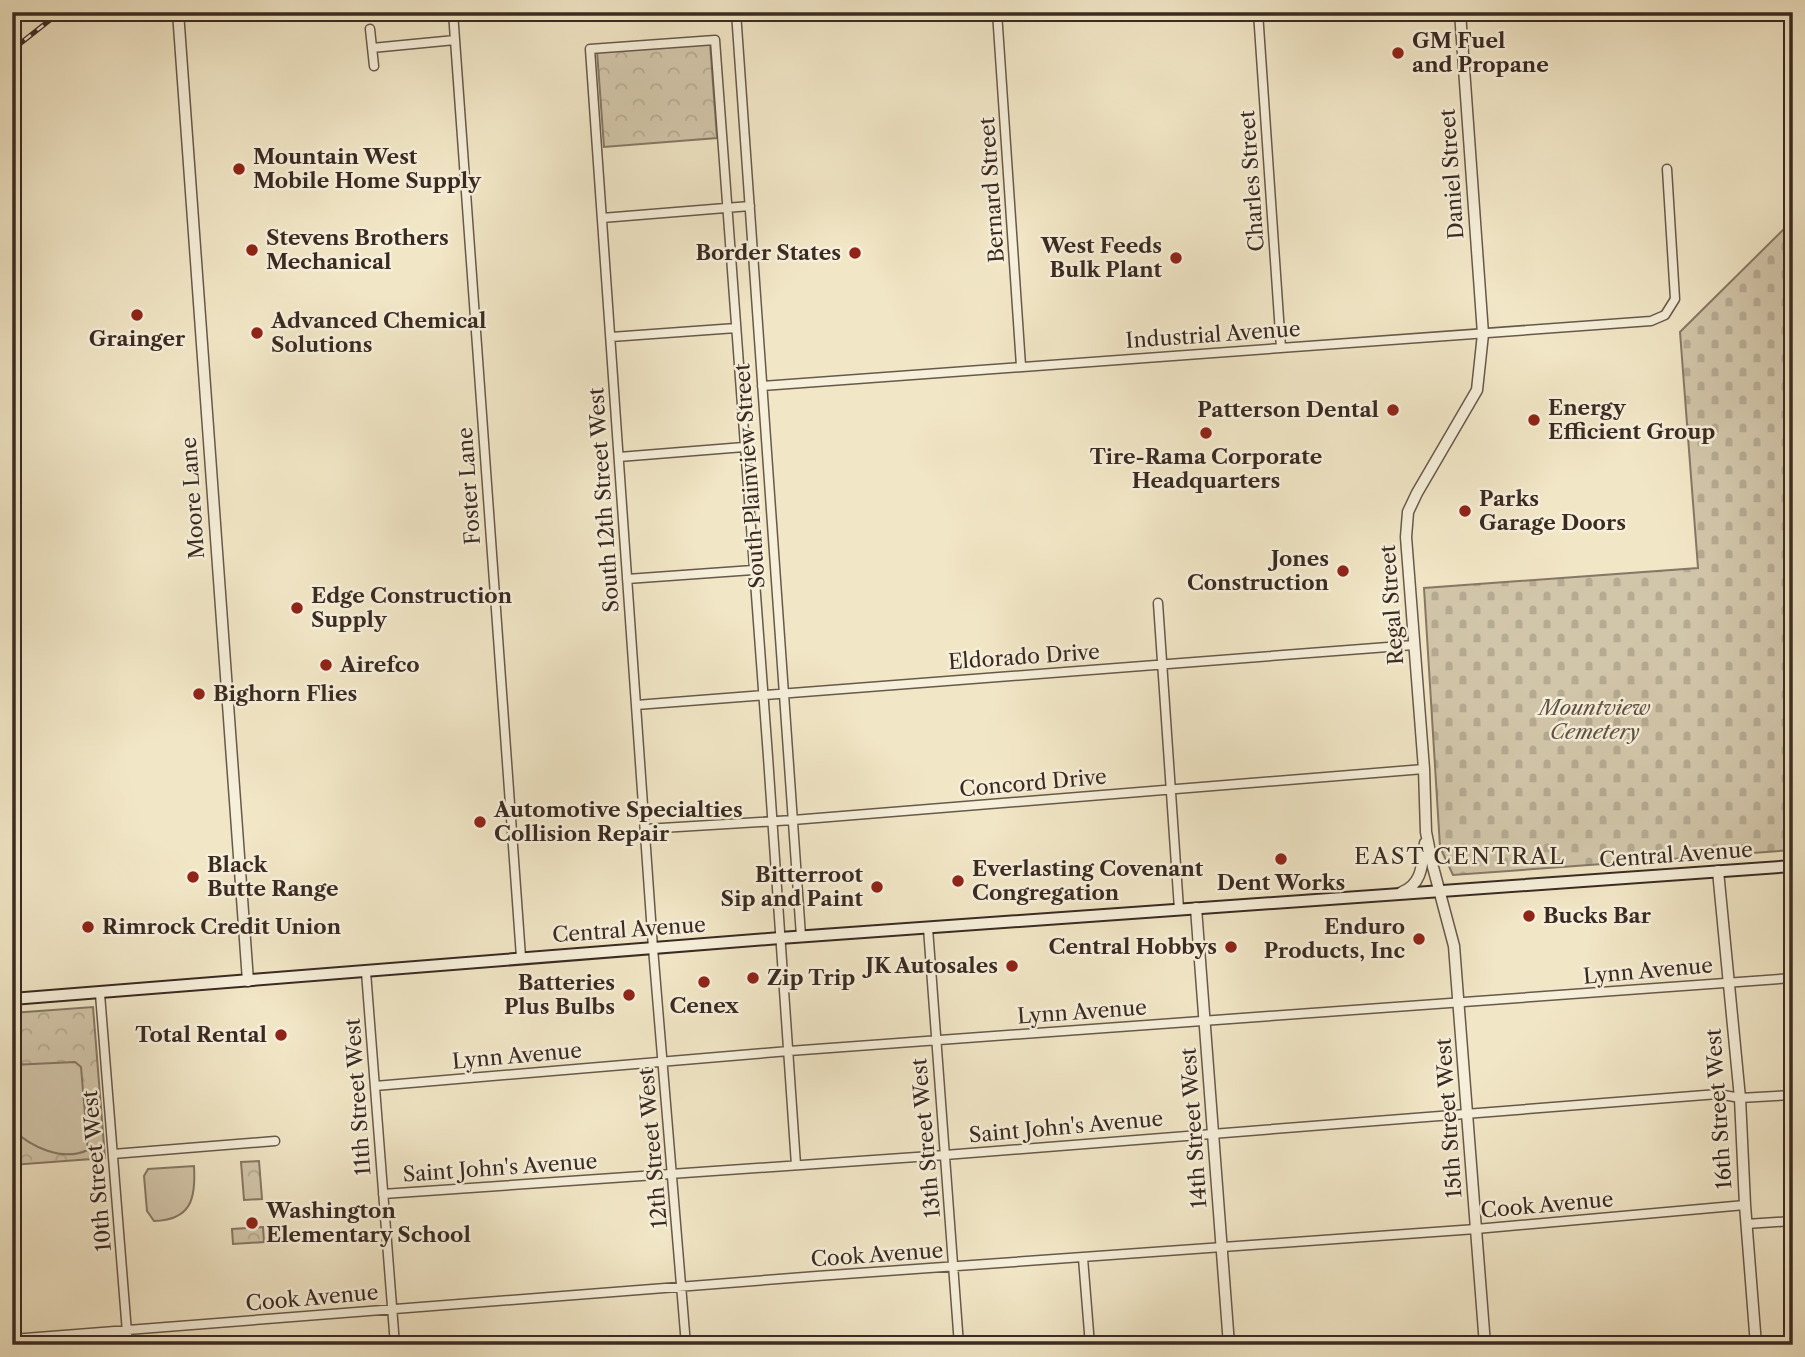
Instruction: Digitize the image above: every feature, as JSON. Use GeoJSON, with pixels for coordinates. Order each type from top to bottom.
{"type":"FeatureCollection","features":[{"type":"Feature","properties":{"kind":"main road","name":"Central Avenue"},"geometry":{"type":"LineString","coordinates":[[12,999],[801,936],[1793,866]]}},
{"type":"Feature","properties":{"kind":"street","name":"Moore Lane"},"geometry":{"type":"LineString","coordinates":[[178,12],[248,981]]}},
{"type":"Feature","properties":{"kind":"street","name":"Foster Lane"},"geometry":{"type":"LineString","coordinates":[[453,12],[521,957]]}},
{"type":"Feature","properties":{"kind":"street","name":"South Plainview Street"},"geometry":{"type":"LineString","coordinates":[[736,12],[801,936]]}},
{"type":"Feature","properties":{"kind":"street","name":"Bernard Street"},"geometry":{"type":"LineString","coordinates":[[997,12],[1021,366]]}},
{"type":"Feature","properties":{"kind":"street","name":"Charles Street"},"geometry":{"type":"LineString","coordinates":[[1258,12],[1281,348]]}},
{"type":"Feature","properties":{"kind":"street","name":"Daniel Street"},"geometry":{"type":"LineString","coordinates":[[1460,12],[1483,334]]}},
{"type":"Feature","properties":{"kind":"street"},"geometry":{"type":"LineString","coordinates":[[370,29],[374,66]]}},
{"type":"Feature","properties":{"kind":"street"},"geometry":{"type":"LineString","coordinates":[[372,48],[455,40]]}},
{"type":"Feature","properties":{"kind":"street","name":"South Plainview Street"},"geometry":{"type":"LineString","coordinates":[[715,40],[796,1164]]}},
{"type":"Feature","properties":{"kind":"street","name":"South 12th Street West"},"geometry":{"type":"LineString","coordinates":[[653,948],[590,49],[715,40]]}},
{"type":"Feature","properties":{"kind":"street","name":"Industrial Avenue"},"geometry":{"type":"LineString","coordinates":[[762,386],[1651,321],[1665,315],[1675,299],[1667,169]]}},
{"type":"Feature","properties":{"kind":"street"},"geometry":{"type":"LineString","coordinates":[[602,218],[750,206]]}},
{"type":"Feature","properties":{"kind":"street"},"geometry":{"type":"LineString","coordinates":[[611,337],[736,328]]}},
{"type":"Feature","properties":{"kind":"street","name":"Regal Street"},"geometry":{"type":"LineString","coordinates":[[1440,891],[1426,832],[1424,769],[1406,537],[1408,512],[1417,493],[1477,390],[1483,334]]}},
{"type":"Feature","properties":{"kind":"street"},"geometry":{"type":"LineString","coordinates":[[619,457],[744,447]]}},
{"type":"Feature","properties":{"kind":"street"},"geometry":{"type":"LineString","coordinates":[[628,579],[753,570]]}},
{"type":"Feature","properties":{"kind":"street"},"geometry":{"type":"LineString","coordinates":[[1158,603],[1179,909]]}},
{"type":"Feature","properties":{"kind":"street","name":"Eldorado Drive"},"geometry":{"type":"LineString","coordinates":[[636,705],[1414,645]]}},
{"type":"Feature","properties":{"kind":"street","name":"Concord Drive"},"geometry":{"type":"LineString","coordinates":[[645,829],[793,820],[1424,769]]}},
{"type":"Feature","properties":{"kind":"street"},"geometry":{"type":"LineString","coordinates":[[1394,894],[1405,891],[1418,881],[1422,870],[1426,832]]}},
{"type":"Feature","properties":{"kind":"street","name":"16th Street West"},"geometry":{"type":"LineString","coordinates":[[1718,871],[1740,1098],[1746,1224],[1756,1345]]}},
{"type":"Feature","properties":{"kind":"street","name":"15th Street West"},"geometry":{"type":"LineString","coordinates":[[1440,891],[1454,946],[1460,1004],[1485,1345]]}},
{"type":"Feature","properties":{"kind":"street","name":"14th Street West"},"geometry":{"type":"LineString","coordinates":[[1196,908],[1229,1345]]}},
{"type":"Feature","properties":{"kind":"street","name":"13th Street West"},"geometry":{"type":"LineString","coordinates":[[928,928],[959,1345]]}},
{"type":"Feature","properties":{"kind":"street","name":"12th Street West"},"geometry":{"type":"LineString","coordinates":[[653,948],[686,1345]]}},
{"type":"Feature","properties":{"kind":"street","name":"11th Street West"},"geometry":{"type":"LineString","coordinates":[[366,972],[395,1345]]}},
{"type":"Feature","properties":{"kind":"street","name":"Lynn Avenue"},"geometry":{"type":"LineString","coordinates":[[374,1086],[789,1051],[1793,978]]}},
{"type":"Feature","properties":{"kind":"street","name":"10th Street West"},"geometry":{"type":"LineString","coordinates":[[100,994],[128,1345]]}},
{"type":"Feature","properties":{"kind":"street","name":"Saint John's Avenue"},"geometry":{"type":"LineString","coordinates":[[383,1194],[945,1155],[1718,1094],[1740,1098],[1793,1095]]}},
{"type":"Feature","properties":{"kind":"street"},"geometry":{"type":"LineString","coordinates":[[113,1154],[275,1141]]}},
{"type":"Feature","properties":{"kind":"street","name":"Cook Avenue"},"geometry":{"type":"LineString","coordinates":[[12,1339],[1476,1229],[1745,1205]]}},
{"type":"Feature","properties":{"kind":"street"},"geometry":{"type":"LineString","coordinates":[[1746,1224],[1793,1221]]}},
{"type":"Feature","properties":{"kind":"street"},"geometry":{"type":"LineString","coordinates":[[1083,1258],[1090,1345]]}},
{"type":"Feature","properties":{"kind":"street"},"geometry":{"type":"LineString","coordinates":[[1768,1345],[1793,1343]]}},
{"type":"Feature","properties":{"kind":"green space"},"geometry":{"type":"Polygon","coordinates":[[[710,43],[717,138],[604,147],[597,51],[710,43]]]}},
{"type":"Feature","properties":{"kind":"green space","name":"Mountview Cemetery"},"geometry":{"type":"Polygon","coordinates":[[[1793,220],[1793,850],[1453,875],[1440,847],[1424,588],[1698,568],[1680,332],[1793,220]]]}},
{"type":"Feature","properties":{"kind":"green space"},"geometry":{"type":"Polygon","coordinates":[[[93,1007],[105,1158],[12,1165],[12,1013],[93,1007]]]}},
{"type":"Feature","properties":{"kind":"green space"},"geometry":{"type":"Polygon","coordinates":[[[75,1062],[81,1067],[88,1150],[68,1154],[47,1151],[28,1142],[12,1129],[12,1065],[75,1062]]]}},
{"type":"Feature","properties":{"kind":"green space"},"geometry":{"type":"Polygon","coordinates":[[[259,1161],[262,1199],[244,1200],[241,1162],[259,1161]]]}},
{"type":"Feature","properties":{"kind":"green space"},"geometry":{"type":"Polygon","coordinates":[[[194,1166],[194,1188],[189,1205],[176,1217],[154,1221],[147,1211],[144,1176],[148,1169],[194,1166]]]}},
{"type":"Feature","properties":{"kind":"green space"},"geometry":{"type":"Polygon","coordinates":[[[263,1227],[264,1242],[233,1244],[232,1229],[263,1227]]]}},
{"type":"Feature","properties":{"kind":"railway"},"geometry":{"type":"LineString","coordinates":[[12,50],[60,12]]}},
{"type":"Feature","properties":{"kind":"place","name":"GM Fuel and Propane"},"geometry":{"type":"Point","coordinates":[1398,53]}},
{"type":"Feature","properties":{"kind":"place","name":"Mountain West Mobile Home Supply"},"geometry":{"type":"Point","coordinates":[239,169]}},
{"type":"Feature","properties":{"kind":"place","name":"Stevens Brothers Mechanical"},"geometry":{"type":"Point","coordinates":[252,250]}},
{"type":"Feature","properties":{"kind":"place","name":"Border States"},"geometry":{"type":"Point","coordinates":[855,253]}},
{"type":"Feature","properties":{"kind":"place","name":"West Feeds Bulk Plant"},"geometry":{"type":"Point","coordinates":[1176,258]}},
{"type":"Feature","properties":{"kind":"place","name":"Grainger"},"geometry":{"type":"Point","coordinates":[137,315]}},
{"type":"Feature","properties":{"kind":"place","name":"Advanced Chemical Solutions"},"geometry":{"type":"Point","coordinates":[257,333]}},
{"type":"Feature","properties":{"kind":"place","name":"Patterson Dental"},"geometry":{"type":"Point","coordinates":[1393,410]}},
{"type":"Feature","properties":{"kind":"place","name":"Energy Efficient Group"},"geometry":{"type":"Point","coordinates":[1534,420]}},
{"type":"Feature","properties":{"kind":"place","name":"Tire-Rama Corporate Headquarters"},"geometry":{"type":"Point","coordinates":[1206,433]}},
{"type":"Feature","properties":{"kind":"place","name":"Parks Garage Doors"},"geometry":{"type":"Point","coordinates":[1465,511]}},
{"type":"Feature","properties":{"kind":"place","name":"Jones Construction"},"geometry":{"type":"Point","coordinates":[1343,571]}},
{"type":"Feature","properties":{"kind":"place","name":"Edge Construction Supply"},"geometry":{"type":"Point","coordinates":[297,608]}},
{"type":"Feature","properties":{"kind":"place","name":"Airefco"},"geometry":{"type":"Point","coordinates":[326,665]}},
{"type":"Feature","properties":{"kind":"place","name":"Bighorn Flies"},"geometry":{"type":"Point","coordinates":[199,694]}},
{"type":"Feature","properties":{"kind":"place","name":"Automotive Specialties Collision Repair"},"geometry":{"type":"Point","coordinates":[480,822]}},
{"type":"Feature","properties":{"kind":"place","name":"Dent Works"},"geometry":{"type":"Point","coordinates":[1281,859]}},
{"type":"Feature","properties":{"kind":"place","name":"Black Butte Range"},"geometry":{"type":"Point","coordinates":[193,877]}},
{"type":"Feature","properties":{"kind":"place","name":"Everlasting Covenant Congregation"},"geometry":{"type":"Point","coordinates":[958,881]}},
{"type":"Feature","properties":{"kind":"place","name":"Bitterroot Sip and Paint"},"geometry":{"type":"Point","coordinates":[877,887]}},
{"type":"Feature","properties":{"kind":"place","name":"Bucks Bar"},"geometry":{"type":"Point","coordinates":[1529,916]}},
{"type":"Feature","properties":{"kind":"place","name":"Rimrock Credit Union"},"geometry":{"type":"Point","coordinates":[88,927]}},
{"type":"Feature","properties":{"kind":"place","name":"Enduro Products, Inc"},"geometry":{"type":"Point","coordinates":[1419,939]}},
{"type":"Feature","properties":{"kind":"place","name":"Central Hobbys"},"geometry":{"type":"Point","coordinates":[1231,947]}},
{"type":"Feature","properties":{"kind":"place","name":"JK Autosales"},"geometry":{"type":"Point","coordinates":[1012,966]}},
{"type":"Feature","properties":{"kind":"place","name":"Zip Trip"},"geometry":{"type":"Point","coordinates":[753,978]}},
{"type":"Feature","properties":{"kind":"place","name":"Cenex"},"geometry":{"type":"Point","coordinates":[704,982]}},
{"type":"Feature","properties":{"kind":"place","name":"Batteries Plus Bulbs"},"geometry":{"type":"Point","coordinates":[629,995]}},
{"type":"Feature","properties":{"kind":"place","name":"Total Rental"},"geometry":{"type":"Point","coordinates":[281,1035]}},
{"type":"Feature","properties":{"kind":"place","name":"Washington Elementary School"},"geometry":{"type":"Point","coordinates":[252,1223]}},
{"type":"Feature","properties":{"kind":"district","name":"EAST CENTRAL"},"geometry":{"type":"Point","coordinates":[1460,856]}}]}
